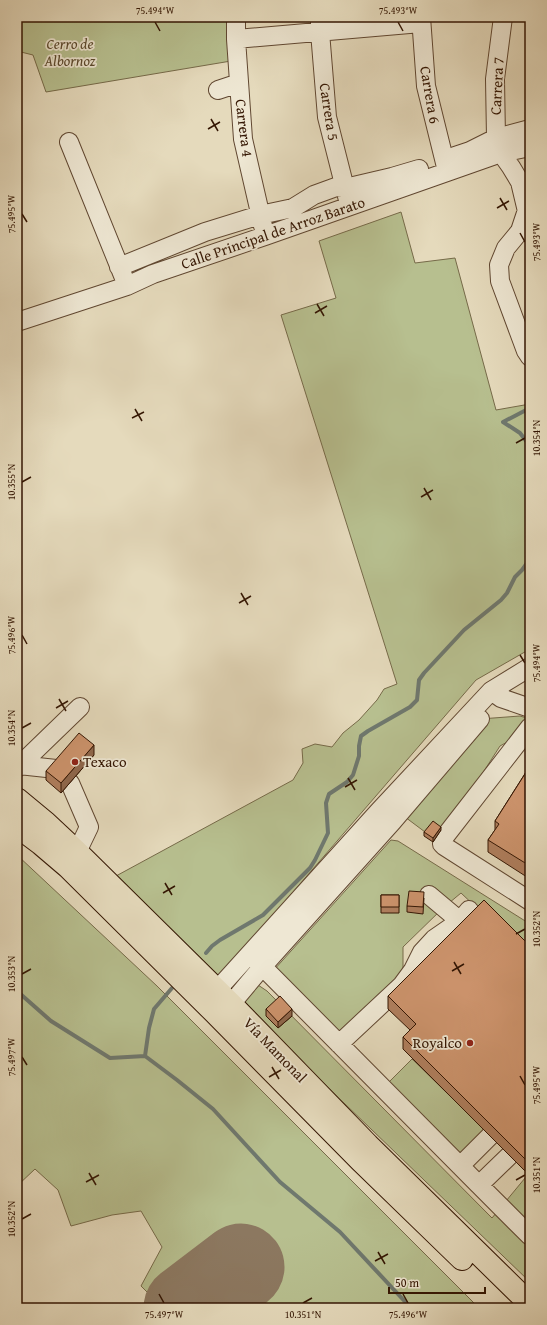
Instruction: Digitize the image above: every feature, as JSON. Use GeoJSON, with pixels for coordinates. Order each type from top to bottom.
{"type":"FeatureCollection","features":[{"type":"Feature","properties":{"kind":"main road","name":"Vía Mamonal"},"geometry":{"type":"LineString","coordinates":[[17,799],[78,852],[224,997],[368,1145],[530,1304]]}},
{"type":"Feature","properties":{"kind":"main road","name":"Vía Mamonal"},"geometry":{"type":"LineString","coordinates":[[17,826],[68,867],[361,1161],[513,1308]]}},
{"type":"Feature","properties":{"kind":"street","name":"Carrera 4"},"geometry":{"type":"LineString","coordinates":[[236,17],[236,38],[243,139],[265,236]]}},
{"type":"Feature","properties":{"kind":"street","name":"Carrera 7"},"geometry":{"type":"LineString","coordinates":[[498,146],[495,79],[503,17]]}},
{"type":"Feature","properties":{"kind":"street"},"geometry":{"type":"LineString","coordinates":[[236,38],[320,25],[421,20]]}},
{"type":"Feature","properties":{"kind":"street","name":"Carrera 6"},"geometry":{"type":"LineString","coordinates":[[421,20],[426,86],[446,166]]}},
{"type":"Feature","properties":{"kind":"street","name":"Carrera 5"},"geometry":{"type":"LineString","coordinates":[[320,25],[328,117],[349,206]]}},
{"type":"Feature","properties":{"kind":"street"},"geometry":{"type":"LineString","coordinates":[[218,90],[239,83]]}},
{"type":"Feature","properties":{"kind":"street"},"geometry":{"type":"LineString","coordinates":[[530,129],[498,146],[520,182],[528,218],[520,232],[506,248],[499,265],[500,281],[526,351],[530,357]]}},
{"type":"Feature","properties":{"kind":"street"},"geometry":{"type":"LineString","coordinates":[[70,142],[127,286]]}},
{"type":"Feature","properties":{"kind":"street","name":"Calle Principal de Arroz Barato"},"geometry":{"type":"LineString","coordinates":[[17,322],[127,286],[153,274],[349,206],[498,146],[530,147]]}},
{"type":"Feature","properties":{"kind":"street"},"geometry":{"type":"LineString","coordinates":[[119,267],[205,232],[260,215],[293,208],[314,195],[336,187],[345,188],[446,166]]}},
{"type":"Feature","properties":{"kind":"street"},"geometry":{"type":"LineString","coordinates":[[224,997],[249,953],[386,816],[480,719],[496,694],[530,667]]}},
{"type":"Feature","properties":{"kind":"street"},"geometry":{"type":"LineString","coordinates":[[496,694],[530,681]]}},
{"type":"Feature","properties":{"kind":"street"},"geometry":{"type":"LineString","coordinates":[[496,694],[530,708]]}},
{"type":"Feature","properties":{"kind":"street"},"geometry":{"type":"LineString","coordinates":[[18,767],[80,707]]}},
{"type":"Feature","properties":{"kind":"street"},"geometry":{"type":"LineString","coordinates":[[530,727],[443,839],[442,844],[530,900]]}},
{"type":"Feature","properties":{"kind":"street"},"geometry":{"type":"LineString","coordinates":[[18,767],[56,769]]}},
{"type":"Feature","properties":{"kind":"street"},"geometry":{"type":"LineString","coordinates":[[70,783],[89,827],[78,852]]}},
{"type":"Feature","properties":{"kind":"street"},"geometry":{"type":"LineString","coordinates":[[224,997],[262,967],[386,816]]}},
{"type":"Feature","properties":{"kind":"street"},"geometry":{"type":"LineString","coordinates":[[339,1044],[402,985],[413,970],[422,952],[434,939],[464,916],[429,895]]}},
{"type":"Feature","properties":{"kind":"street"},"geometry":{"type":"LineString","coordinates":[[249,953],[530,1236]]}},
{"type":"Feature","properties":{"kind":"street"},"geometry":{"type":"LineString","coordinates":[[460,1166],[490,1136]]}},
{"type":"Feature","properties":{"kind":"street"},"geometry":{"type":"LineString","coordinates":[[479,1185],[509,1156]]}},
{"type":"Feature","properties":{"kind":"green space","name":"Cerro de Albornoz"},"geometry":{"type":"Polygon","coordinates":[[[17,17],[235,17],[237,60],[46,92],[33,55],[17,51],[17,17]]]}},
{"type":"Feature","properties":{"kind":"green space"},"geometry":{"type":"Polygon","coordinates":[[[401,212],[415,263],[455,258],[496,410],[530,404],[530,649],[476,680],[218,979],[116,876],[293,780],[303,763],[302,749],[315,744],[332,747],[343,733],[359,720],[377,700],[384,689],[397,684],[281,315],[336,298],[319,241],[401,212]]]}},
{"type":"Feature","properties":{"kind":"green space"},"geometry":{"type":"Polygon","coordinates":[[[520,716],[530,719],[529,730],[500,746],[445,832],[425,832],[405,817],[480,719],[520,716]]]}},
{"type":"Feature","properties":{"kind":"green space"},"geometry":{"type":"Polygon","coordinates":[[[391,840],[398,841],[530,924],[530,958],[461,893],[443,908],[403,947],[403,972],[337,1034],[273,971],[391,840]]]}},
{"type":"Feature","properties":{"kind":"green space"},"geometry":{"type":"Polygon","coordinates":[[[17,855],[157,986],[479,1308],[163,1308],[141,1286],[162,1247],[141,1211],[112,1215],[71,1226],[58,1190],[35,1169],[17,1186],[17,855]]]}},
{"type":"Feature","properties":{"kind":"green space"},"geometry":{"type":"Polygon","coordinates":[[[258,985],[267,991],[492,1218],[530,1172],[530,1282],[239,1002],[258,985]]]}},
{"type":"Feature","properties":{"kind":"green space"},"geometry":{"type":"Polygon","coordinates":[[[412,1059],[487,1132],[457,1158],[385,1086],[412,1059]]]}},
{"type":"Feature","properties":{"kind":"building"},"geometry":{"type":"Polygon","coordinates":[[[528,35],[530,35],[530,50],[528,35]]]}},
{"type":"Feature","properties":{"kind":"building"},"geometry":{"type":"Polygon","coordinates":[[[79,733],[94,745],[61,783],[46,771],[79,733]]]}},
{"type":"Feature","properties":{"kind":"building"},"geometry":{"type":"Polygon","coordinates":[[[530,753],[530,762],[526,760],[530,753]]]}},
{"type":"Feature","properties":{"kind":"building"},"geometry":{"type":"Polygon","coordinates":[[[530,766],[530,866],[488,840],[499,824],[495,821],[530,766]]]}},
{"type":"Feature","properties":{"kind":"building"},"geometry":{"type":"Polygon","coordinates":[[[433,821],[441,827],[433,838],[424,832],[433,821]]]}},
{"type":"Feature","properties":{"kind":"building"},"geometry":{"type":"Polygon","coordinates":[[[409,891],[424,892],[423,907],[407,906],[409,891]]]}},
{"type":"Feature","properties":{"kind":"building"},"geometry":{"type":"Polygon","coordinates":[[[381,895],[399,895],[399,907],[381,907],[381,895]]]}},
{"type":"Feature","properties":{"kind":"building","name":"Royalco"},"geometry":{"type":"Polygon","coordinates":[[[484,900],[530,946],[530,1160],[528,1162],[403,1037],[416,1024],[388,996],[484,900]]]}},
{"type":"Feature","properties":{"kind":"building"},"geometry":{"type":"Polygon","coordinates":[[[280,996],[292,1009],[278,1022],[266,1009],[280,996]]]}},
{"type":"Feature","properties":{"kind":"waterway"},"geometry":{"type":"LineString","coordinates":[[530,408],[503,422],[520,433],[530,446]]}},
{"type":"Feature","properties":{"kind":"waterway"},"geometry":{"type":"LineString","coordinates":[[206,953],[220,940],[263,915],[310,868],[328,833],[326,803],[329,794],[347,782],[353,775],[359,756],[361,736],[410,707],[417,700],[419,680],[424,673],[464,630],[501,600],[507,593],[515,577],[530,559]]}},
{"type":"Feature","properties":{"kind":"waterway"},"geometry":{"type":"LineString","coordinates":[[145,1056],[149,1028],[154,1009],[172,988]]}},
{"type":"Feature","properties":{"kind":"waterway"},"geometry":{"type":"LineString","coordinates":[[17,991],[51,1021],[110,1058],[145,1056],[177,1080],[213,1109],[280,1182],[340,1232],[411,1308]]}},
{"type":"Feature","properties":{"kind":"runway"},"geometry":{"type":"LineString","coordinates":[[187,1308],[241,1267]]}},
{"type":"Feature","properties":{"kind":"place","name":"Texaco"},"geometry":{"type":"Point","coordinates":[75,762]}},
{"type":"Feature","properties":{"kind":"place","name":"Royalco"},"geometry":{"type":"Point","coordinates":[470,1043]}}]}
